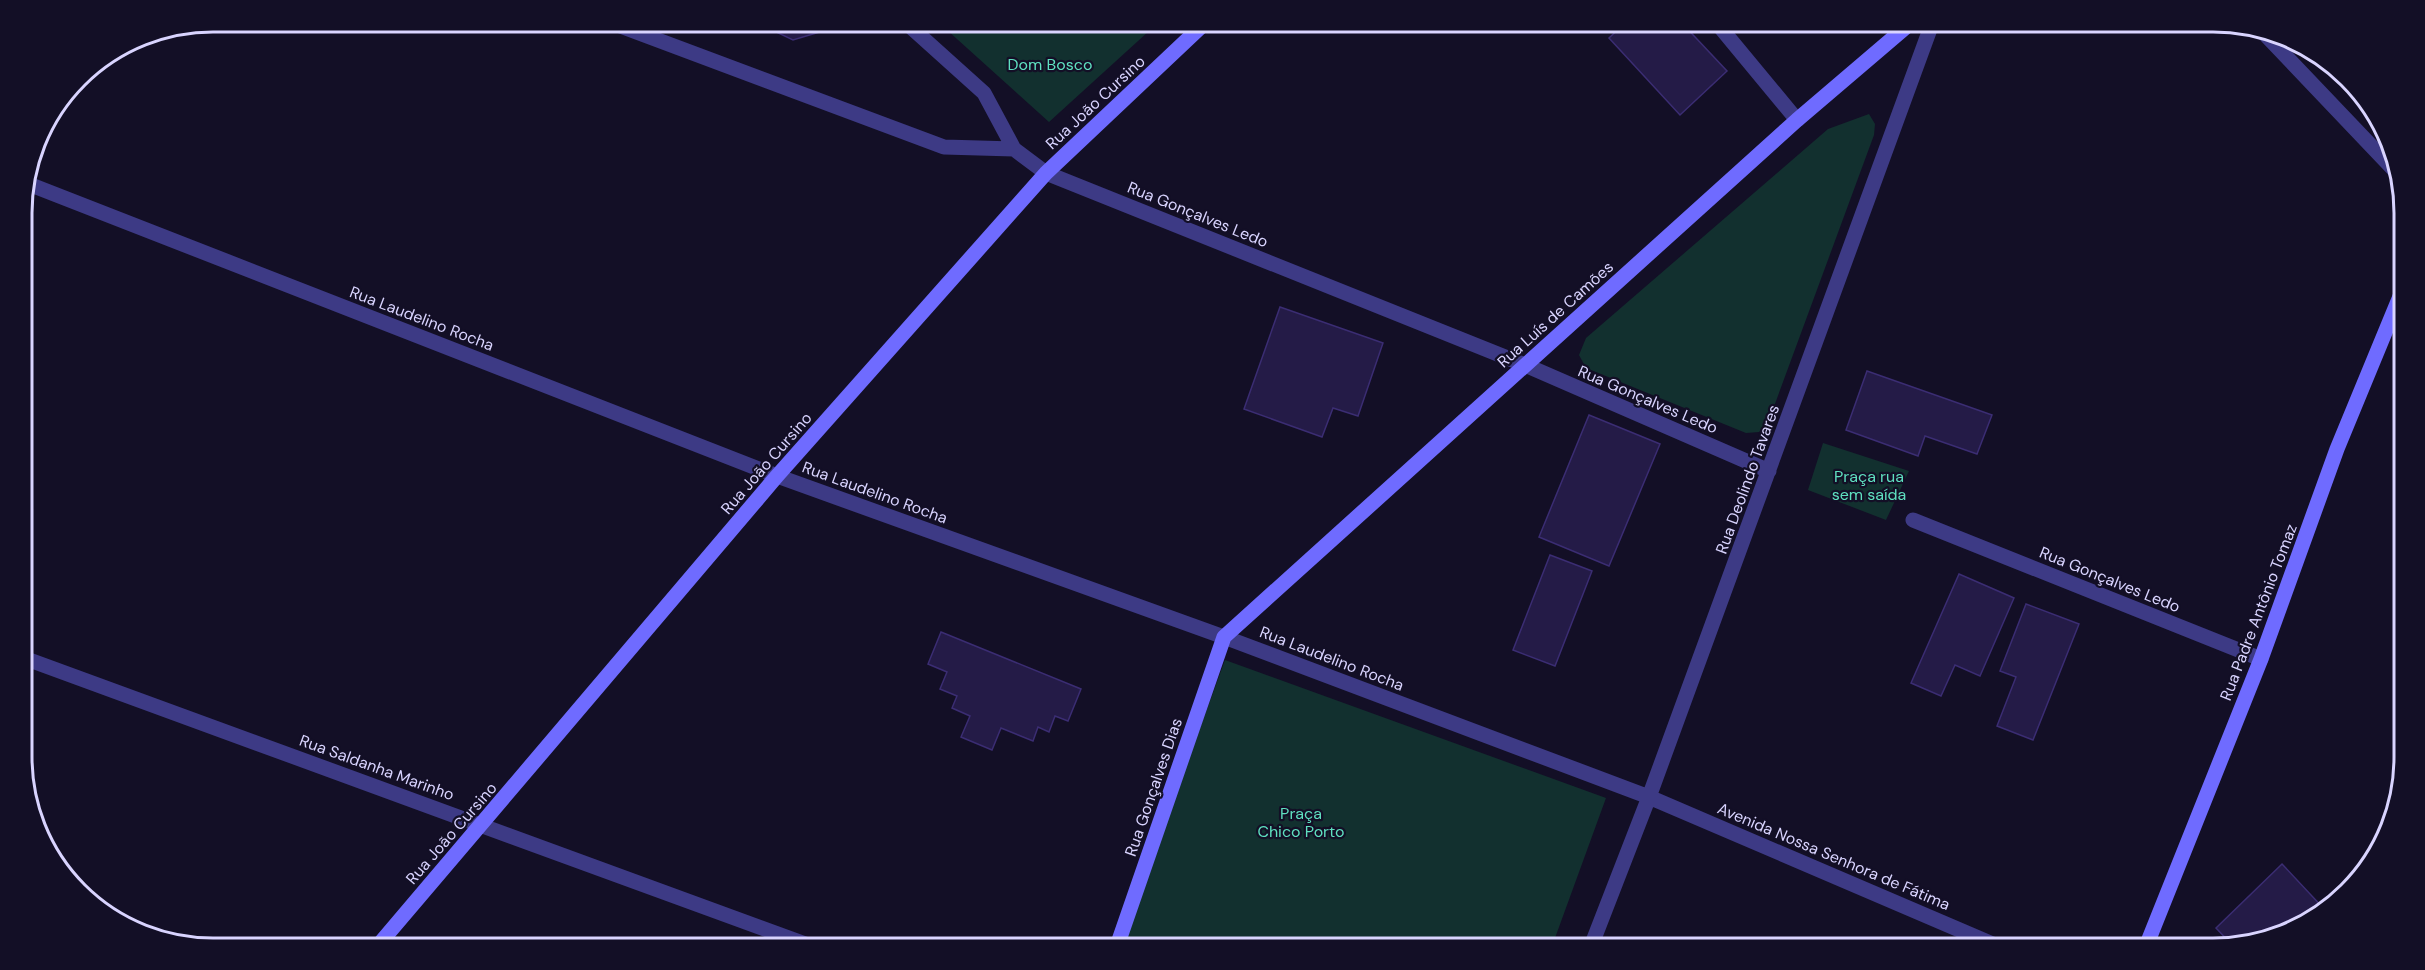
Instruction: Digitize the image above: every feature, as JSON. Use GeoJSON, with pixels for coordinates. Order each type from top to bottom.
{"type":"FeatureCollection","features":[{"type":"Feature","properties":{"kind":"street"},"geometry":{"type":"LineString","coordinates":[[636,32],[944,147],[1014,149],[984,93],[916,32]]}},
{"type":"Feature","properties":{"kind":"street","name":"Rua João Cursino"},"geometry":{"type":"LineString","coordinates":[[384,938],[777,476],[1046,173],[1195,32]]}},
{"type":"Feature","properties":{"kind":"street"},"geometry":{"type":"LineString","coordinates":[[1724,32],[1797,120]]}},
{"type":"Feature","properties":{"kind":"street","name":"Rua Luís de Camões"},"geometry":{"type":"LineString","coordinates":[[1224,637],[1797,120],[1900,32]]}},
{"type":"Feature","properties":{"kind":"street","name":"Rua Deolindo Tavares"},"geometry":{"type":"LineString","coordinates":[[1594,938],[1649,797],[1930,32]]}},
{"type":"Feature","properties":{"kind":"street"},"geometry":{"type":"LineString","coordinates":[[2272,42],[2386,161]]}},
{"type":"Feature","properties":{"kind":"street","name":"Rua Gonçalves Ledo"},"geometry":{"type":"LineString","coordinates":[[1014,149],[1046,173],[1525,365],[1769,471]]}},
{"type":"Feature","properties":{"kind":"street","name":"Rua Laudelino Rocha"},"geometry":{"type":"LineString","coordinates":[[34,186],[777,476],[1224,637],[1649,797]]}},
{"type":"Feature","properties":{"kind":"street","name":"Rua Padre Antônio Tomaz"},"geometry":{"type":"LineString","coordinates":[[2149,938],[2261,659],[2337,449],[2394,310]]}},
{"type":"Feature","properties":{"kind":"street","name":"Rua Gonçalves Ledo"},"geometry":{"type":"LineString","coordinates":[[1913,520],[2261,659]]}},
{"type":"Feature","properties":{"kind":"street","name":"Rua Gonçalves Dias"},"geometry":{"type":"LineString","coordinates":[[1120,938],[1224,637]]}},
{"type":"Feature","properties":{"kind":"street","name":"Rua Saldanha Marinho"},"geometry":{"type":"LineString","coordinates":[[32,661],[789,938]]}},
{"type":"Feature","properties":{"kind":"street","name":"Avenida Nossa Senhora de Fátima"},"geometry":{"type":"LineString","coordinates":[[1649,797],[1978,938]]}},
{"type":"Feature","properties":{"kind":"green space","name":"Dom Bosco"},"geometry":{"type":"Polygon","coordinates":[[[949,32],[1148,32],[1049,122],[949,32]]]}},
{"type":"Feature","properties":{"kind":"green space"},"geometry":{"type":"Polygon","coordinates":[[[1869,114],[1875,124],[1874,135],[1769,420],[1759,432],[1746,433],[1586,368],[1579,355],[1586,338],[1828,129],[1869,114]]]}},
{"type":"Feature","properties":{"kind":"green space","name":"Praça rua sem saída"},"geometry":{"type":"Polygon","coordinates":[[[1823,443],[1909,471],[1886,520],[1808,490],[1823,443]]]}},
{"type":"Feature","properties":{"kind":"green space","name":"Praça Chico Porto"},"geometry":{"type":"Polygon","coordinates":[[[1225,660],[1606,798],[1555,938],[1123,938],[1225,660]]]}},
{"type":"Feature","properties":{"kind":"building"},"geometry":{"type":"Polygon","coordinates":[[[776,32],[820,32],[793,40],[776,32]]]}},
{"type":"Feature","properties":{"kind":"building"},"geometry":{"type":"Polygon","coordinates":[[[1615,32],[1690,32],[1727,71],[1680,115],[1609,38],[1615,32]]]}},
{"type":"Feature","properties":{"kind":"building"},"geometry":{"type":"Polygon","coordinates":[[[1280,307],[1383,343],[1358,416],[1333,408],[1322,437],[1244,409],[1280,307]]]}},
{"type":"Feature","properties":{"kind":"building"},"geometry":{"type":"Polygon","coordinates":[[[1867,371],[1992,415],[1977,454],[1925,436],[1918,456],[1846,430],[1867,371]]]}},
{"type":"Feature","properties":{"kind":"building"},"geometry":{"type":"Polygon","coordinates":[[[1589,415],[1660,444],[1609,566],[1539,537],[1589,415]]]}},
{"type":"Feature","properties":{"kind":"building"},"geometry":{"type":"Polygon","coordinates":[[[1550,555],[1592,571],[1555,666],[1513,650],[1550,555]]]}},
{"type":"Feature","properties":{"kind":"building"},"geometry":{"type":"Polygon","coordinates":[[[1959,574],[2014,598],[1980,676],[1955,665],[1941,696],[1911,683],[1959,574]]]}},
{"type":"Feature","properties":{"kind":"building"},"geometry":{"type":"Polygon","coordinates":[[[2026,604],[2079,624],[2033,740],[1997,726],[2016,677],[2000,671],[2026,604]]]}},
{"type":"Feature","properties":{"kind":"building"},"geometry":{"type":"Polygon","coordinates":[[[941,632],[1081,689],[1068,721],[1055,716],[1049,732],[1038,727],[1033,741],[1001,728],[992,750],[961,737],[970,716],[952,708],[957,696],[940,689],[947,672],[928,664],[941,632]]]}},
{"type":"Feature","properties":{"kind":"building"},"geometry":{"type":"Polygon","coordinates":[[[2282,864],[2319,904],[2282,925],[2259,932],[2225,938],[2216,928],[2282,864]]]}}]}
